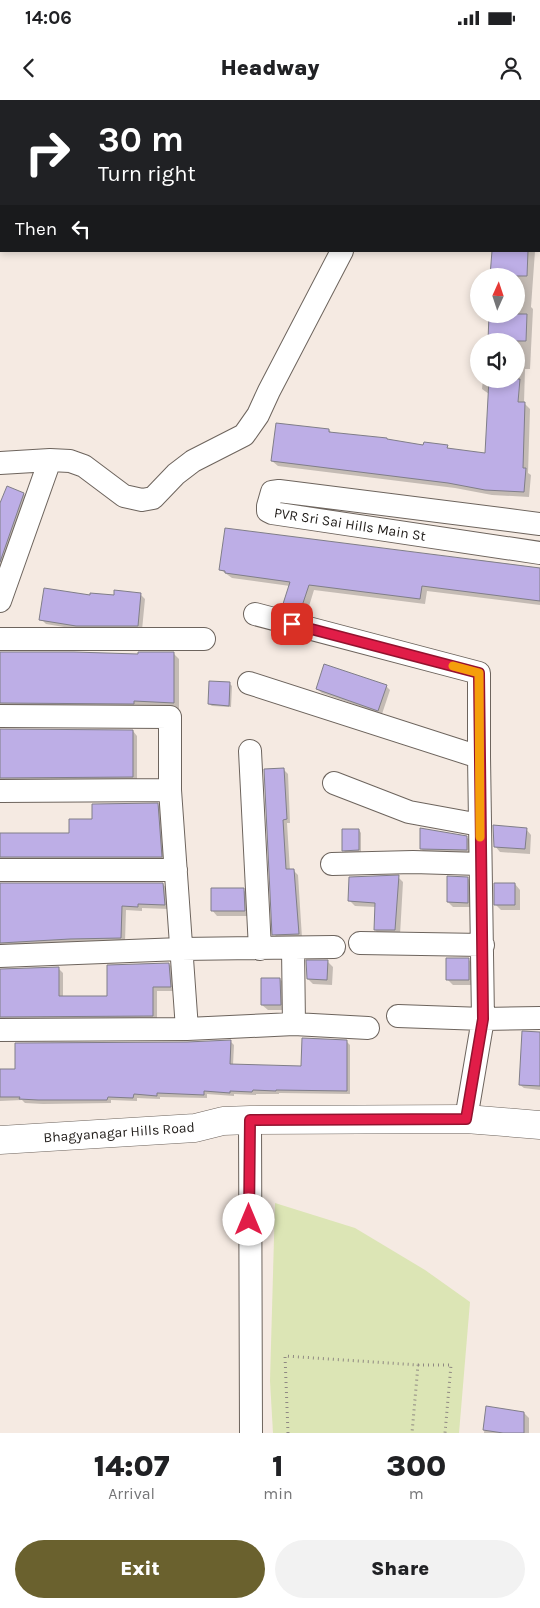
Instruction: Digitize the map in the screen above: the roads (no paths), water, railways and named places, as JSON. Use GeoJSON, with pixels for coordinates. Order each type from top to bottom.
{"type":"FeatureCollection","features":[{"type":"Feature","properties":{"kind":"main road","name":"Bhagyanagar Hills Road"},"geometry":{"type":"LineString","coordinates":[[0,1122],[88,1117],[192,1116],[223,1121]]}},
{"type":"Feature","properties":{"kind":"main road"},"geometry":{"type":"LineString","coordinates":[[223,1121],[466,1119],[540,1125]]}},
{"type":"Feature","properties":{"kind":"main road","name":"Bhagyanagar Hills Road"},"geometry":{"type":"LineString","coordinates":[[0,1140],[195,1128],[223,1121]]}},
{"type":"Feature","properties":{"kind":"street"},"geometry":{"type":"LineString","coordinates":[[0,463],[50,460],[70,461],[84,466],[124,496],[142,500],[153,498],[176,474],[244,435],[258,415],[341,252]]}},
{"type":"Feature","properties":{"kind":"street"},"geometry":{"type":"LineString","coordinates":[[0,601],[50,460]]}},
{"type":"Feature","properties":{"kind":"street","name":"PVR Sri Sai Hills Main St"},"geometry":{"type":"LineString","coordinates":[[540,524],[279,491],[272,492],[268,506],[268,511],[272,513],[540,553]]}},
{"type":"Feature","properties":{"kind":"street"},"geometry":{"type":"LineString","coordinates":[[255,614],[479,673],[483,1019],[466,1119]]}},
{"type":"Feature","properties":{"kind":"street"},"geometry":{"type":"LineString","coordinates":[[0,639],[204,639]]}},
{"type":"Feature","properties":{"kind":"street"},"geometry":{"type":"LineString","coordinates":[[249,683],[479,757]]}},
{"type":"Feature","properties":{"kind":"street"},"geometry":{"type":"LineString","coordinates":[[0,716],[170,717],[170,790],[187,1029]]}},
{"type":"Feature","properties":{"kind":"street"},"geometry":{"type":"LineString","coordinates":[[250,751],[260,948]]}},
{"type":"Feature","properties":{"kind":"street"},"geometry":{"type":"LineString","coordinates":[[334,783],[409,812],[480,825]]}},
{"type":"Feature","properties":{"kind":"street"},"geometry":{"type":"LineString","coordinates":[[0,792],[170,790]]}},
{"type":"Feature","properties":{"kind":"street"},"geometry":{"type":"LineString","coordinates":[[332,864],[413,862],[480,864]]}},
{"type":"Feature","properties":{"kind":"street"},"geometry":{"type":"LineString","coordinates":[[0,870],[176,870]]}},
{"type":"Feature","properties":{"kind":"street"},"geometry":{"type":"LineString","coordinates":[[360,943],[483,945]]}},
{"type":"Feature","properties":{"kind":"street"},"geometry":{"type":"LineString","coordinates":[[0,956],[181,949],[334,947]]}},
{"type":"Feature","properties":{"kind":"street"},"geometry":{"type":"LineString","coordinates":[[293,948],[294,1024]]}},
{"type":"Feature","properties":{"kind":"street"},"geometry":{"type":"LineString","coordinates":[[398,1016],[483,1019],[540,1018]]}},
{"type":"Feature","properties":{"kind":"street"},"geometry":{"type":"LineString","coordinates":[[0,1030],[187,1029],[294,1024],[368,1028]]}},
{"type":"Feature","properties":{"kind":"street"},"geometry":{"type":"LineString","coordinates":[[250,1120],[251,1433]]}}]}
